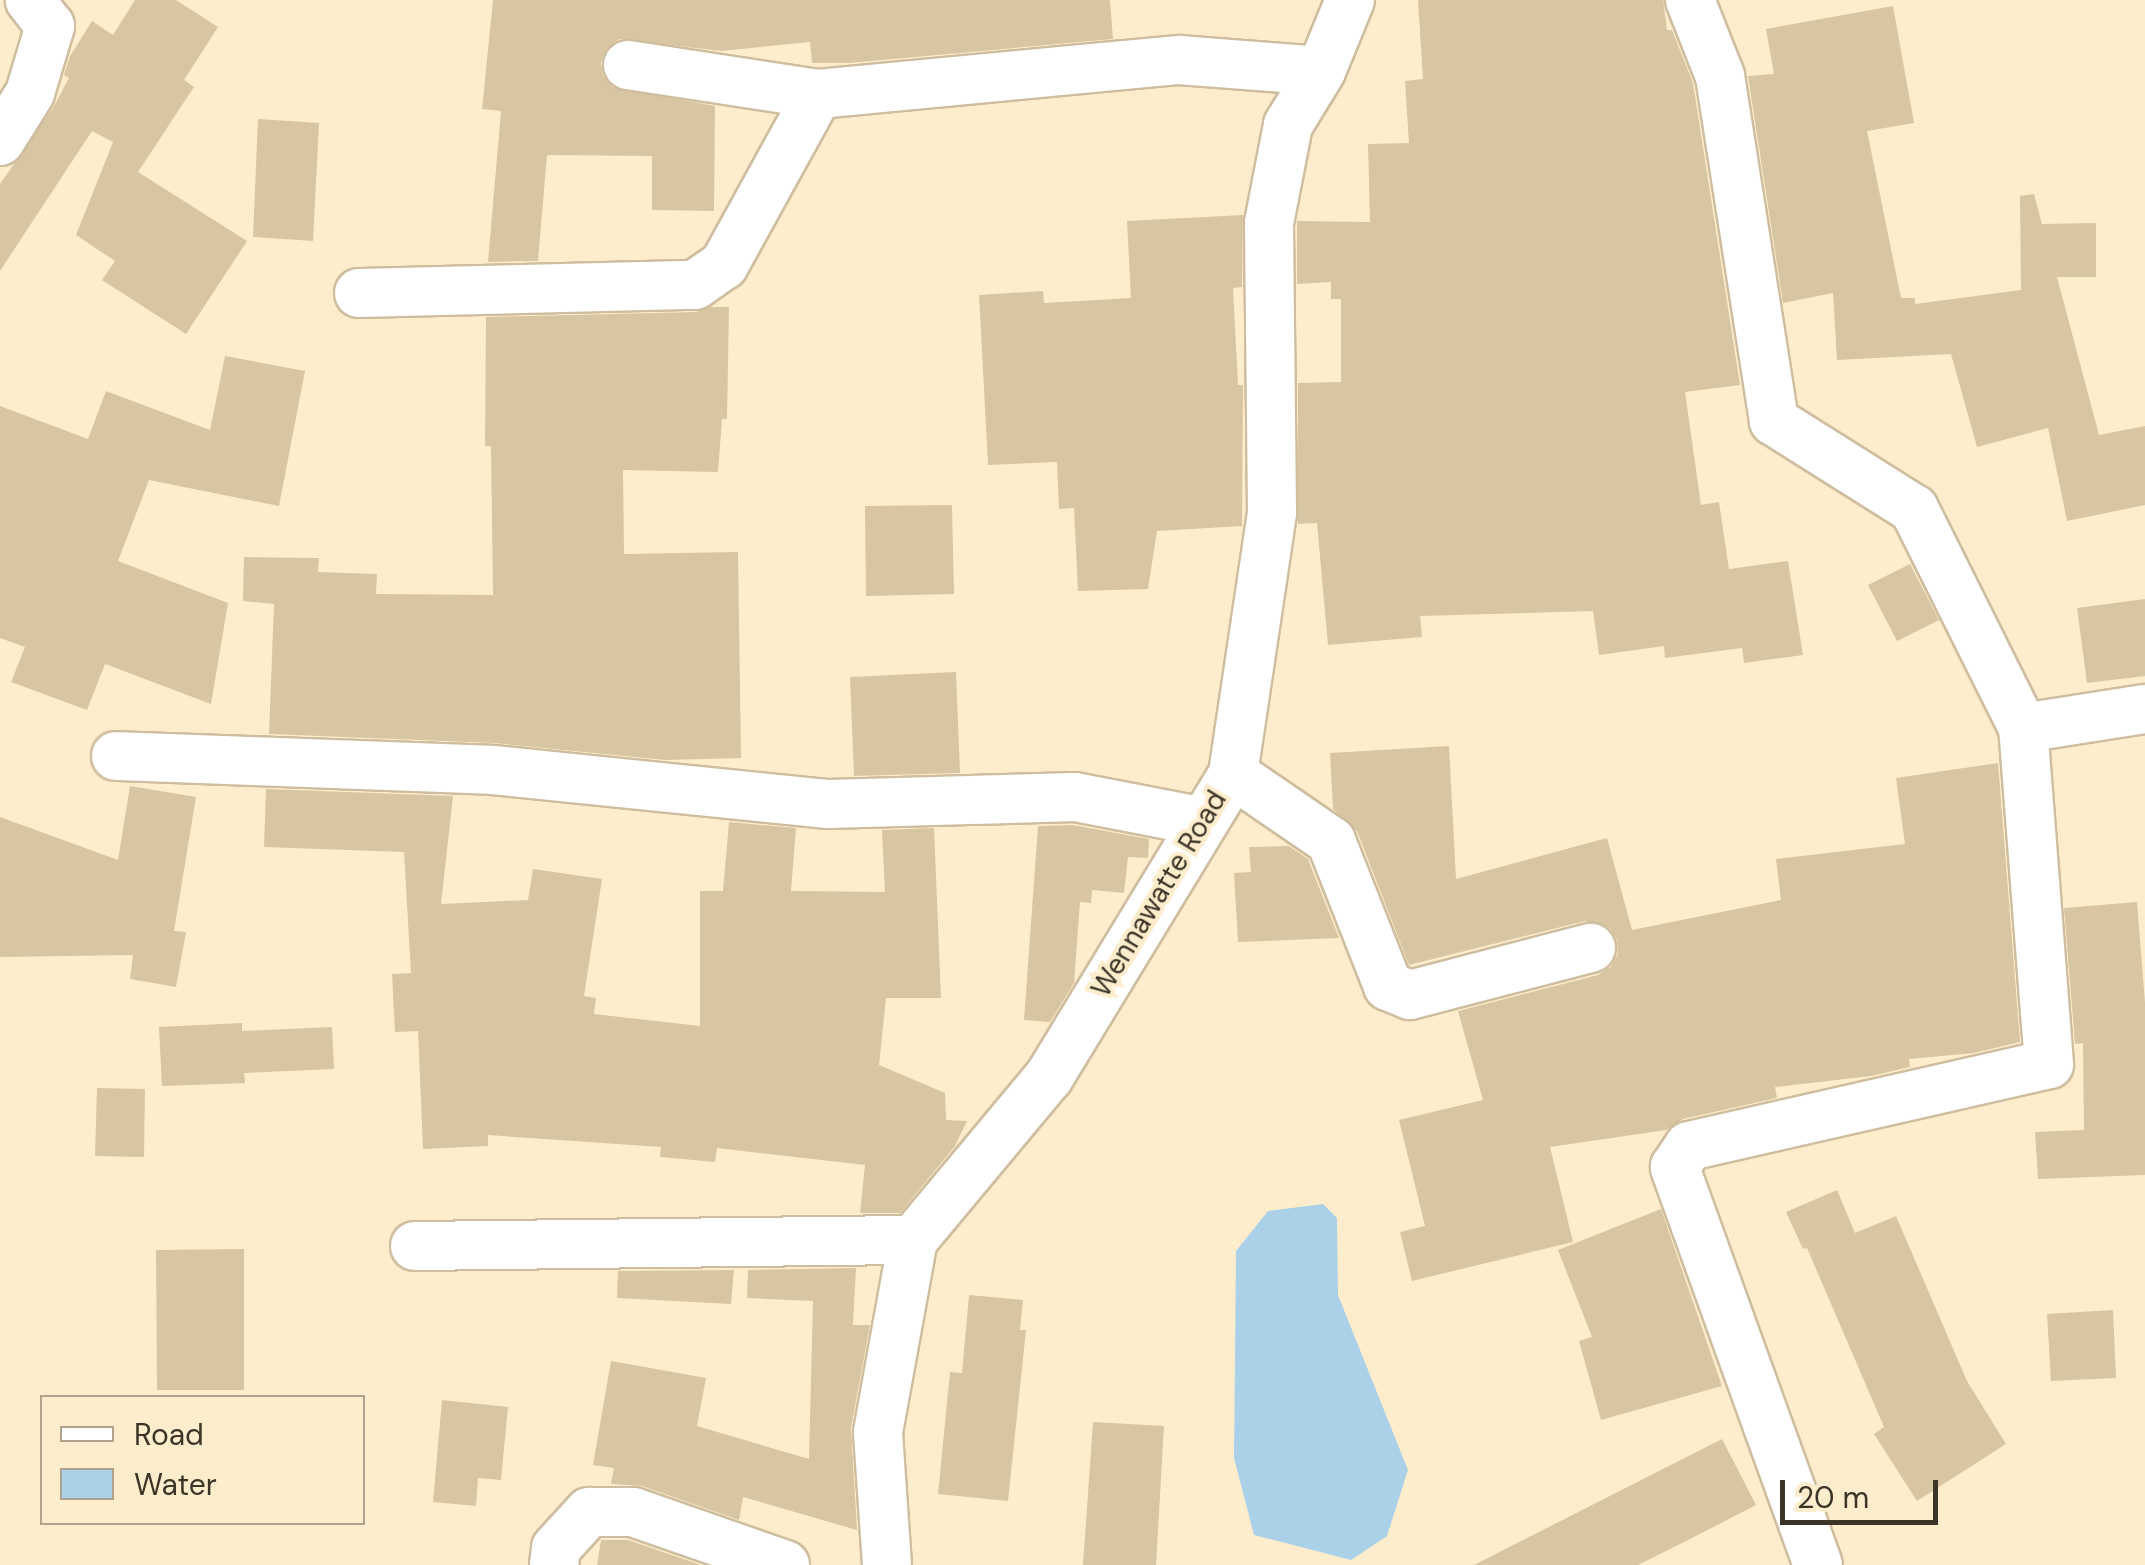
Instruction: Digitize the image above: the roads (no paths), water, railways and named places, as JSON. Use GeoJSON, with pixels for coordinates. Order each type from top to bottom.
{"type":"FeatureCollection","features":[{"type":"Feature","properties":{"kind":"street"},"geometry":{"type":"LineString","coordinates":[[0,141],[30,93],[50,26],[30,0]]}},
{"type":"Feature","properties":{"kind":"street","name":"Wennawatte Road"},"geometry":{"type":"LineString","coordinates":[[888,1565],[878,1432],[913,1240],[1049,1077],[1200,821],[1232,774],[1272,512],[1269,223],[1288,125],[1320,71],[1350,0]]}},
{"type":"Feature","properties":{"kind":"street"},"geometry":{"type":"LineString","coordinates":[[1690,0],[1720,76],[1774,420],[1914,508],[2024,728],[2049,1064],[1689,1146],[1675,1166],[1818,1565]]}},
{"type":"Feature","properties":{"kind":"street"},"geometry":{"type":"LineString","coordinates":[[628,65],[818,94],[1179,60],[1320,71]]}},
{"type":"Feature","properties":{"kind":"street"},"geometry":{"type":"LineString","coordinates":[[360,293],[696,285],[724,265],[818,94]]}},
{"type":"Feature","properties":{"kind":"street"},"geometry":{"type":"LineString","coordinates":[[2024,728],[2145,709]]}},
{"type":"Feature","properties":{"kind":"street"},"geometry":{"type":"LineString","coordinates":[[116,756],[493,770],[828,804],[1075,797],[1200,821]]}},
{"type":"Feature","properties":{"kind":"street"},"geometry":{"type":"LineString","coordinates":[[1232,774],[1332,841],[1388,986],[1410,995],[1591,948]]}},
{"type":"Feature","properties":{"kind":"street"},"geometry":{"type":"LineString","coordinates":[[414,1246],[913,1240]]}},
{"type":"Feature","properties":{"kind":"street"},"geometry":{"type":"LineString","coordinates":[[554,1565],[556,1548],[589,1512],[633,1512],[785,1565]]}},
{"type":"Feature","properties":{"kind":"water"},"geometry":{"type":"Polygon","coordinates":[[[1323,1204],[1337,1218],[1338,1295],[1408,1470],[1387,1536],[1351,1560],[1254,1535],[1234,1458],[1236,1251],[1268,1211],[1323,1204]]]}}]}
